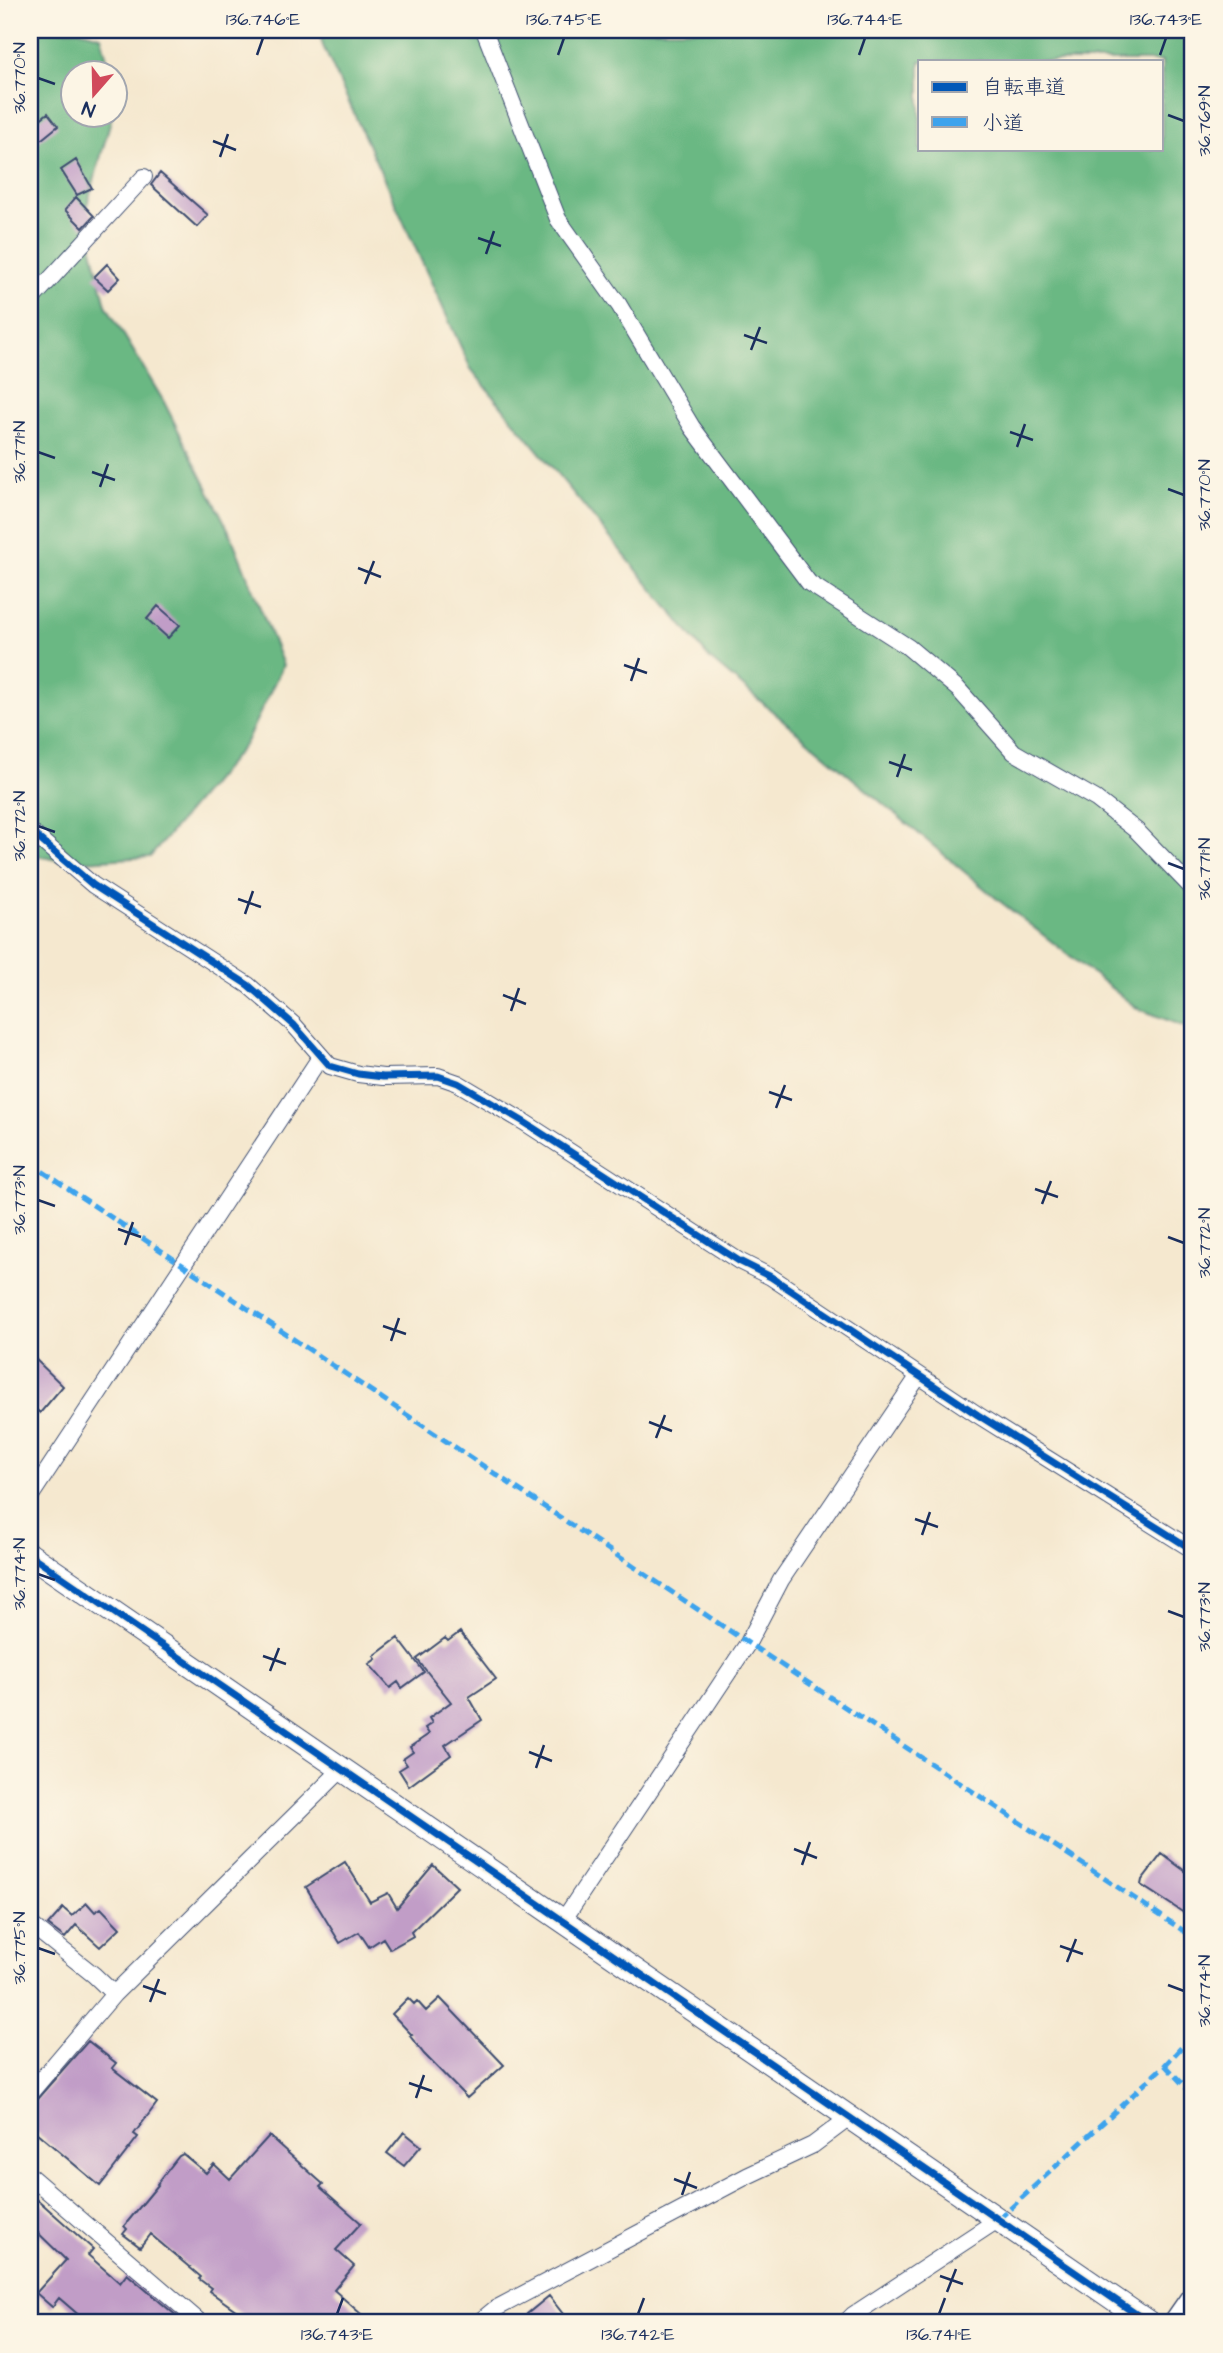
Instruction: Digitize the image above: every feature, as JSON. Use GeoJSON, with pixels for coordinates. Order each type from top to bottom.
{"type":"FeatureCollection","features":[{"type":"Feature","properties":{"kind":"main road"},"geometry":{"type":"LineString","coordinates":[[1177,2323],[1193,2300]]}},
{"type":"Feature","properties":{"kind":"street"},"geometry":{"type":"LineString","coordinates":[[484,30],[558,219],[619,305],[692,427],[809,583],[908,647],[958,689],[1014,751],[1096,799],[1127,823],[1193,888]]}},
{"type":"Feature","properties":{"kind":"street"},"geometry":{"type":"LineString","coordinates":[[30,302],[144,177]]}},
{"type":"Feature","properties":{"kind":"street"},"geometry":{"type":"LineString","coordinates":[[30,831],[93,885],[248,985],[294,1025],[330,1066],[358,1074],[383,1077],[438,1076],[458,1083],[524,1122],[739,1261],[771,1277],[918,1377],[943,1390],[978,1415],[1193,1549]]}},
{"type":"Feature","properties":{"kind":"street"},"geometry":{"type":"LineString","coordinates":[[30,1497],[321,1056]]}},
{"type":"Feature","properties":{"kind":"street"},"geometry":{"type":"LineString","coordinates":[[562,1922],[748,1643],[781,1580],[918,1377]]}},
{"type":"Feature","properties":{"kind":"street"},"geometry":{"type":"LineString","coordinates":[[30,1555],[1149,2323]]}},
{"type":"Feature","properties":{"kind":"street"},"geometry":{"type":"LineString","coordinates":[[30,2093],[114,1994],[341,1770]]}},
{"type":"Feature","properties":{"kind":"street"},"geometry":{"type":"LineString","coordinates":[[30,1924],[114,1994]]}},
{"type":"Feature","properties":{"kind":"street"},"geometry":{"type":"LineString","coordinates":[[478,2323],[495,2309],[747,2176],[813,2145],[849,2118]]}},
{"type":"Feature","properties":{"kind":"street"},"geometry":{"type":"LineString","coordinates":[[30,2176],[201,2323]]}},
{"type":"Feature","properties":{"kind":"street"},"geometry":{"type":"LineString","coordinates":[[845,2323],[853,2315],[999,2219]]}},
{"type":"Feature","properties":{"kind":"green space"},"geometry":{"type":"Polygon","coordinates":[[[30,30],[79,30],[101,36],[107,60],[60,60],[60,130],[108,130],[84,216],[106,305],[164,402],[230,533],[283,665],[245,744],[150,857],[66,862],[30,854],[30,30]]]}},
{"type":"Feature","properties":{"kind":"green space"},"geometry":{"type":"Polygon","coordinates":[[[319,30],[1193,30],[1193,1030],[1137,1008],[997,899],[710,659],[471,369],[323,46],[319,30]]]}},
{"type":"Feature","properties":{"kind":"building"},"geometry":{"type":"Polygon","coordinates":[[[48,113],[58,126],[37,143],[30,127],[48,113]]]}},
{"type":"Feature","properties":{"kind":"building"},"geometry":{"type":"Polygon","coordinates":[[[76,160],[92,188],[77,195],[61,170],[76,160]]]}},
{"type":"Feature","properties":{"kind":"building"},"geometry":{"type":"Polygon","coordinates":[[[160,173],[208,215],[197,227],[151,185],[160,173]]]}},
{"type":"Feature","properties":{"kind":"building"},"geometry":{"type":"Polygon","coordinates":[[[76,197],[94,216],[83,228],[65,210],[76,197]]]}},
{"type":"Feature","properties":{"kind":"building"},"geometry":{"type":"Polygon","coordinates":[[[107,264],[120,278],[108,290],[94,277],[107,264]]]}},
{"type":"Feature","properties":{"kind":"building"},"geometry":{"type":"Polygon","coordinates":[[[158,606],[180,625],[168,638],[147,619],[158,606]]]}},
{"type":"Feature","properties":{"kind":"building"},"geometry":{"type":"Polygon","coordinates":[[[30,1354],[63,1386],[40,1413],[30,1404],[30,1354]]]}},
{"type":"Feature","properties":{"kind":"building"},"geometry":{"type":"Polygon","coordinates":[[[460,1632],[496,1679],[469,1697],[482,1720],[445,1745],[451,1755],[409,1786],[399,1770],[407,1765],[403,1759],[413,1752],[410,1747],[429,1734],[425,1728],[432,1723],[429,1718],[451,1702],[417,1659],[445,1638],[448,1641],[460,1632]]]}},
{"type":"Feature","properties":{"kind":"building"},"geometry":{"type":"Polygon","coordinates":[[[398,1638],[424,1672],[402,1688],[398,1682],[390,1688],[369,1664],[376,1659],[374,1656],[398,1638]]]}},
{"type":"Feature","properties":{"kind":"building"},"geometry":{"type":"Polygon","coordinates":[[[1162,1854],[1193,1877],[1193,1900],[1184,1913],[1141,1885],[1162,1854]]]}},
{"type":"Feature","properties":{"kind":"building"},"geometry":{"type":"Polygon","coordinates":[[[345,1862],[370,1902],[388,1893],[397,1908],[433,1865],[457,1887],[411,1932],[413,1936],[390,1949],[383,1938],[369,1947],[359,1932],[340,1943],[306,1887],[345,1862]]]}},
{"type":"Feature","properties":{"kind":"building"},"geometry":{"type":"Polygon","coordinates":[[[87,1903],[95,1912],[101,1908],[120,1928],[100,1947],[76,1925],[65,1938],[48,1925],[63,1908],[72,1916],[87,1903]]]}},
{"type":"Feature","properties":{"kind":"building"},"geometry":{"type":"Polygon","coordinates":[[[408,1998],[414,2004],[417,2001],[426,2011],[440,1998],[504,2065],[467,2098],[424,2054],[410,2036],[412,2035],[392,2014],[408,1998]]]}},
{"type":"Feature","properties":{"kind":"building"},"geometry":{"type":"Polygon","coordinates":[[[88,2041],[116,2063],[112,2068],[157,2103],[134,2134],[138,2137],[100,2186],[30,2127],[30,2107],[88,2041]]]}},
{"type":"Feature","properties":{"kind":"building"},"geometry":{"type":"Polygon","coordinates":[[[404,2132],[421,2146],[404,2166],[387,2153],[404,2132]]]}},
{"type":"Feature","properties":{"kind":"building"},"geometry":{"type":"Polygon","coordinates":[[[269,2136],[323,2184],[320,2187],[361,2223],[336,2250],[354,2266],[334,2290],[371,2323],[254,2323],[209,2291],[211,2288],[199,2279],[201,2277],[150,2234],[140,2247],[123,2234],[127,2229],[124,2226],[179,2156],[183,2154],[206,2173],[214,2164],[230,2179],[269,2136]]]}},
{"type":"Feature","properties":{"kind":"building"},"geometry":{"type":"Polygon","coordinates":[[[38,2200],[93,2249],[88,2255],[120,2283],[127,2274],[185,2323],[88,2323],[59,2298],[52,2307],[36,2293],[66,2260],[30,2225],[30,2209],[38,2200]]]}},
{"type":"Feature","properties":{"kind":"building"},"geometry":{"type":"Polygon","coordinates":[[[549,2296],[570,2323],[534,2323],[527,2314],[549,2296]]]}},
{"type":"Feature","properties":{"kind":"marked path"},"geometry":{"type":"LineString","coordinates":[[30,1163],[1193,1937]]}},
{"type":"Feature","properties":{"kind":"marked path"},"geometry":{"type":"LineString","coordinates":[[999,2219],[1165,2065],[1193,2035]]}},
{"type":"Feature","properties":{"kind":"marked path"},"geometry":{"type":"LineString","coordinates":[[1165,2065],[1193,2095]]}},
{"type":"Feature","properties":{"kind":"cycle path"},"geometry":{"type":"LineString","coordinates":[[30,831],[93,885],[248,985],[294,1025],[330,1066],[358,1074],[383,1077],[438,1076],[458,1083],[524,1122],[739,1261],[771,1277],[978,1415],[1193,1550]]}},
{"type":"Feature","properties":{"kind":"cycle path"},"geometry":{"type":"LineString","coordinates":[[30,1555],[1149,2323]]}}]}
